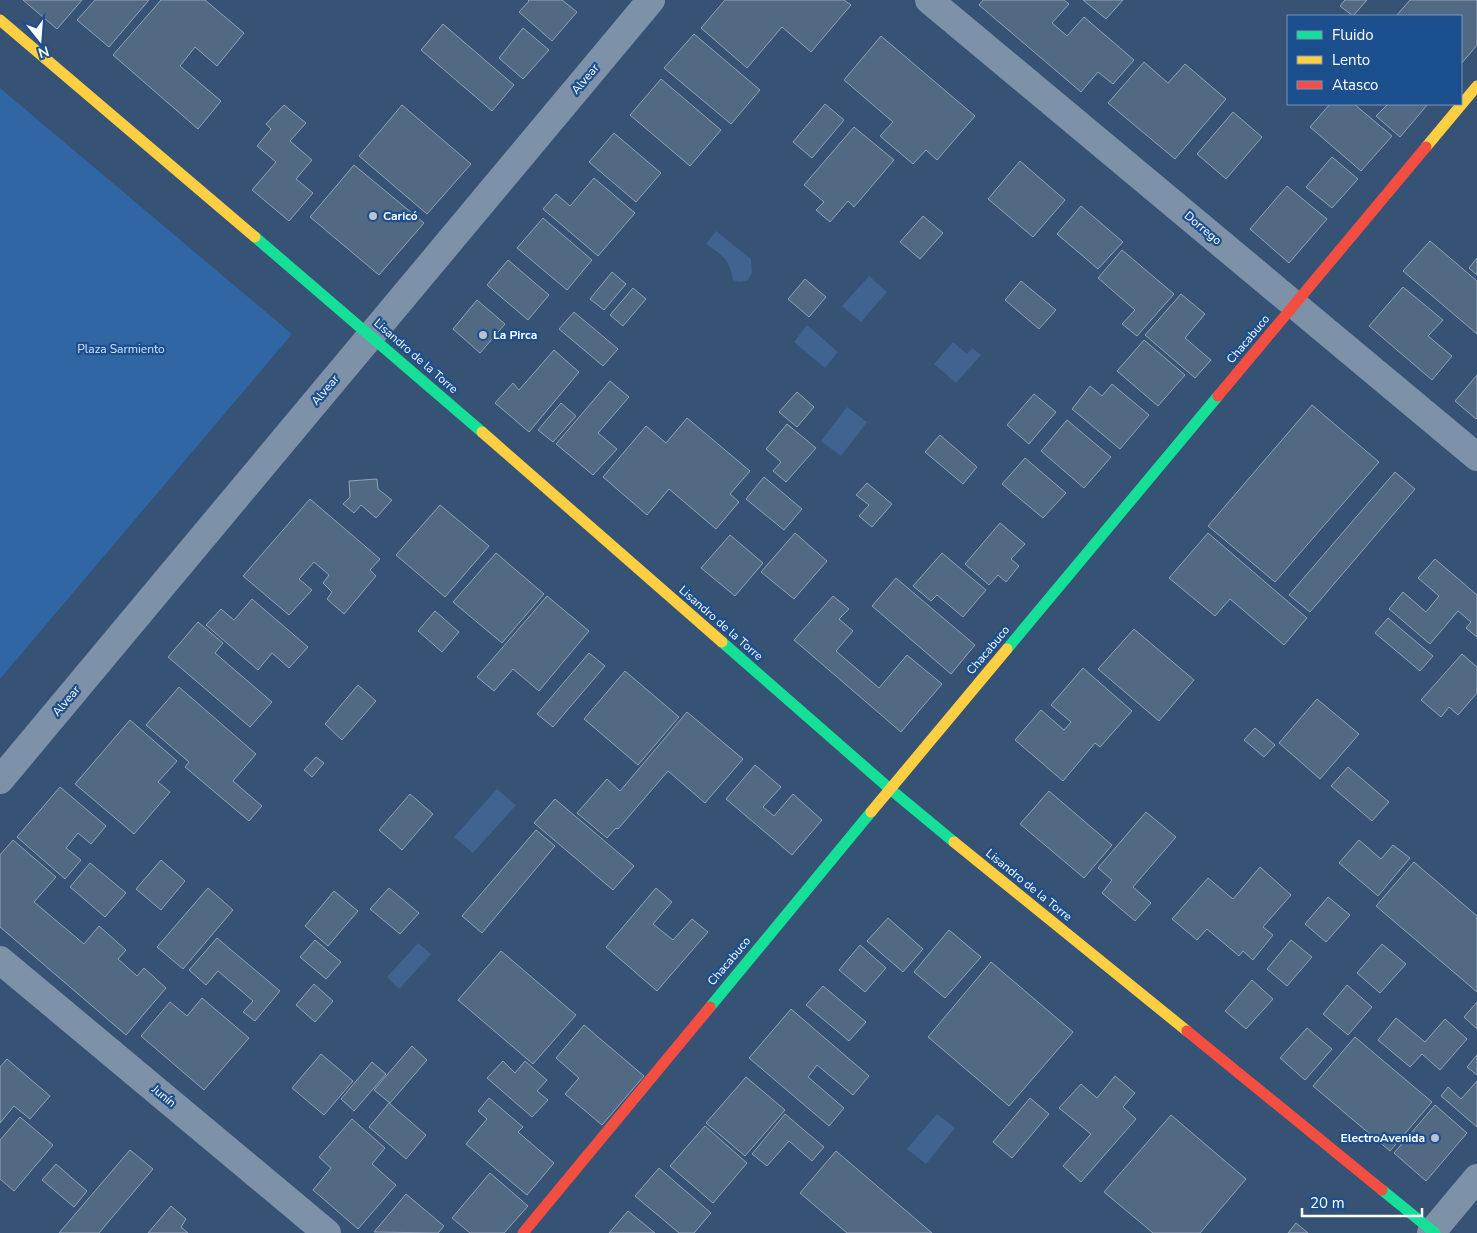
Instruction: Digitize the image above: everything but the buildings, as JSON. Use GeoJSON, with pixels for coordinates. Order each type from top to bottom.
{"type":"FeatureCollection","features":[{"type":"Feature","properties":{"kind":"main road","name":"Lisandro de la Torre"},"geometry":{"type":"LineString","coordinates":[[0,20],[371,335],[890,789],[1433,1232]]}},
{"type":"Feature","properties":{"kind":"main road","name":"Chacabuco"},"geometry":{"type":"LineString","coordinates":[[1462,104],[1477,86]]}},
{"type":"Feature","properties":{"kind":"main road","name":"Chacabuco"},"geometry":{"type":"LineString","coordinates":[[523,1233],[890,789],[1461,105]]}},
{"type":"Feature","properties":{"kind":"street","name":"Alvear"},"geometry":{"type":"LineString","coordinates":[[0,780],[651,0]]}},
{"type":"Feature","properties":{"kind":"street","name":"Dorrego"},"geometry":{"type":"LineString","coordinates":[[928,0],[1477,457]]}},
{"type":"Feature","properties":{"kind":"street","name":"Junín"},"geometry":{"type":"LineString","coordinates":[[0,960],[327,1233]]}},
{"type":"Feature","properties":{"kind":"street"},"geometry":{"type":"LineString","coordinates":[[1433,1232],[1477,1178]]}},
{"type":"Feature","properties":{"kind":"green space","name":"Plaza Sarmiento"},"geometry":{"type":"Polygon","coordinates":[[[0,88],[292,334],[0,679],[0,88]]]}},
{"type":"Feature","properties":{"kind":"shaded area"},"geometry":{"type":"Polygon","coordinates":[[[716,231],[751,259],[752,272],[748,280],[740,282],[733,280],[724,258],[706,244],[716,231]]]}},
{"type":"Feature","properties":{"kind":"shaded area"},"geometry":{"type":"Polygon","coordinates":[[[869,276],[887,292],[861,322],[842,306],[869,276]]]}},
{"type":"Feature","properties":{"kind":"shaded area"},"geometry":{"type":"Polygon","coordinates":[[[807,325],[838,352],[825,368],[794,342],[807,325]]]}},
{"type":"Feature","properties":{"kind":"shaded area"},"geometry":{"type":"Polygon","coordinates":[[[953,342],[967,354],[972,348],[981,355],[956,383],[934,364],[953,342]]]}},
{"type":"Feature","properties":{"kind":"shaded area"},"geometry":{"type":"Polygon","coordinates":[[[847,407],[867,422],[841,456],[821,441],[847,407]]]}},
{"type":"Feature","properties":{"kind":"shaded area"},"geometry":{"type":"Polygon","coordinates":[[[497,789],[516,805],[473,853],[454,837],[497,789]]]}},
{"type":"Feature","properties":{"kind":"shaded area"},"geometry":{"type":"Polygon","coordinates":[[[418,943],[431,954],[399,989],[387,977],[418,943]]]}},
{"type":"Feature","properties":{"kind":"shaded area"},"geometry":{"type":"Polygon","coordinates":[[[937,1114],[955,1128],[926,1164],[907,1149],[937,1114]]]}},
{"type":"Feature","properties":{"kind":"traffic: fast"},"geometry":{"type":"LineString","coordinates":[[255,237],[482,432]]}},
{"type":"Feature","properties":{"kind":"traffic: fast"},"geometry":{"type":"LineString","coordinates":[[1007,649],[1218,396]]}},
{"type":"Feature","properties":{"kind":"traffic: fast"},"geometry":{"type":"LineString","coordinates":[[722,642],[890,789],[954,842]]}},
{"type":"Feature","properties":{"kind":"traffic: fast"},"geometry":{"type":"LineString","coordinates":[[710,1007],[871,812]]}},
{"type":"Feature","properties":{"kind":"traffic: fast"},"geometry":{"type":"LineString","coordinates":[[1382,1190],[1435,1233]]}},
{"type":"Feature","properties":{"kind":"traffic: slow"},"geometry":{"type":"LineString","coordinates":[[0,20],[255,237]]}},
{"type":"Feature","properties":{"kind":"traffic: slow"},"geometry":{"type":"LineString","coordinates":[[1462,104],[1477,86]]}},
{"type":"Feature","properties":{"kind":"traffic: slow"},"geometry":{"type":"LineString","coordinates":[[1426,147],[1461,105]]}},
{"type":"Feature","properties":{"kind":"traffic: slow"},"geometry":{"type":"LineString","coordinates":[[482,432],[722,642]]}},
{"type":"Feature","properties":{"kind":"traffic: slow"},"geometry":{"type":"LineString","coordinates":[[871,812],[1007,649]]}},
{"type":"Feature","properties":{"kind":"traffic: slow"},"geometry":{"type":"LineString","coordinates":[[954,842],[1187,1031]]}},
{"type":"Feature","properties":{"kind":"traffic: jam"},"geometry":{"type":"LineString","coordinates":[[1218,396],[1426,147]]}},
{"type":"Feature","properties":{"kind":"traffic: jam"},"geometry":{"type":"LineString","coordinates":[[523,1233],[710,1007]]}},
{"type":"Feature","properties":{"kind":"traffic: jam"},"geometry":{"type":"LineString","coordinates":[[1187,1031],[1382,1190]]}},
{"type":"Feature","properties":{"kind":"place","name":"Caricó"},"geometry":{"type":"Point","coordinates":[373,216]}},
{"type":"Feature","properties":{"kind":"place","name":"La Pirca"},"geometry":{"type":"Point","coordinates":[483,335]}},
{"type":"Feature","properties":{"kind":"place","name":"ElectroAvenida"},"geometry":{"type":"Point","coordinates":[1435,1138]}}]}
